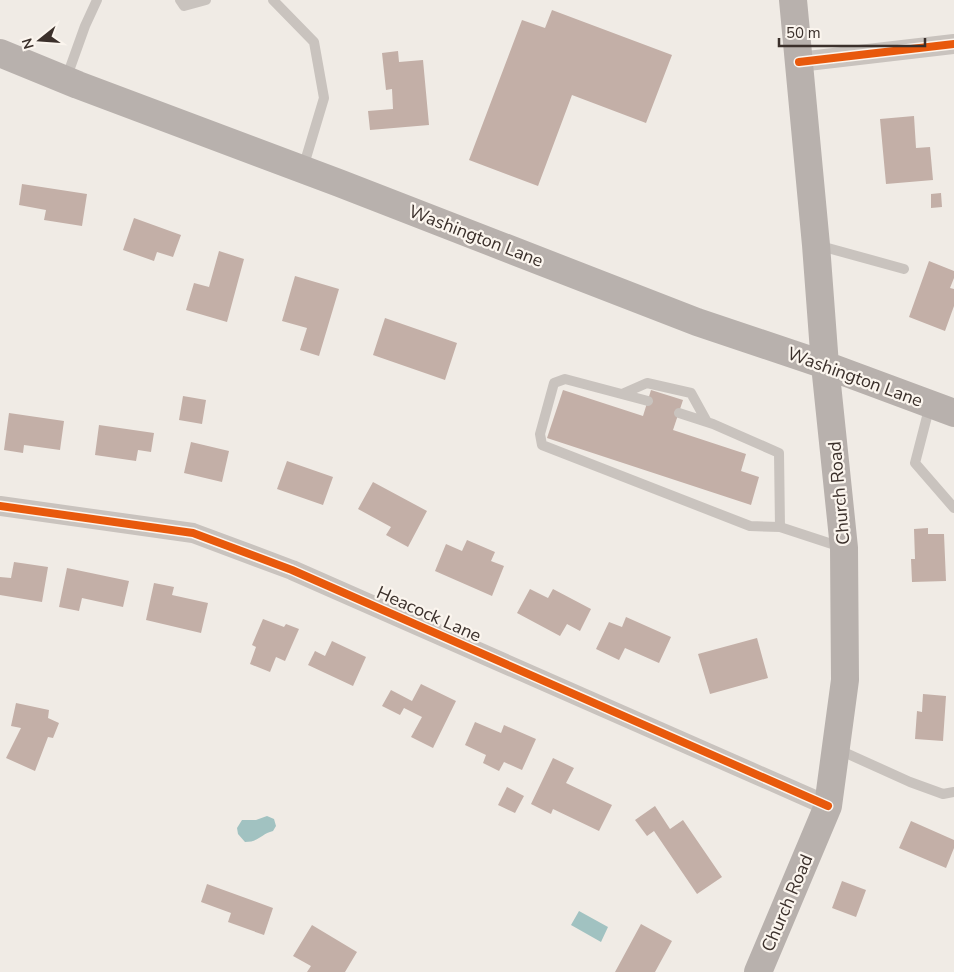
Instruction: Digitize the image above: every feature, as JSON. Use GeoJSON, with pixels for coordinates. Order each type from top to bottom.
{"type":"FeatureCollection","features":[{"type":"Feature","properties":{"kind":"main road","name":"Church Road"},"geometry":{"type":"LineString","coordinates":[[758,972],[828,806],[845,680],[844,548],[825,365],[800,62],[793,0]]}},
{"type":"Feature","properties":{"kind":"main road","name":"Washington Lane"},"geometry":{"type":"LineString","coordinates":[[0,53],[697,322],[825,365],[942,408]]}},
{"type":"Feature","properties":{"kind":"street"},"geometry":{"type":"LineString","coordinates":[[800,62],[954,44]]}},
{"type":"Feature","properties":{"kind":"street","name":"Heacock Lane"},"geometry":{"type":"LineString","coordinates":[[0,506],[193,533],[292,570],[828,806]]}},
{"type":"Feature","properties":{"kind":"lane"},"geometry":{"type":"LineString","coordinates":[[66,80],[85,26],[97,0]]}},
{"type":"Feature","properties":{"kind":"lane"},"geometry":{"type":"LineString","coordinates":[[180,0],[184,6],[206,0]]}},
{"type":"Feature","properties":{"kind":"lane"},"geometry":{"type":"LineString","coordinates":[[273,0],[314,42],[324,98],[302,168]]}},
{"type":"Feature","properties":{"kind":"lane"},"geometry":{"type":"LineString","coordinates":[[816,245],[904,269]]}},
{"type":"Feature","properties":{"kind":"lane"},"geometry":{"type":"LineString","coordinates":[[648,401],[565,379],[554,383],[540,434],[542,445],[750,526],[780,527],[844,548]]}},
{"type":"Feature","properties":{"kind":"lane"},"geometry":{"type":"LineString","coordinates":[[622,394],[647,383],[691,393],[707,422]]}},
{"type":"Feature","properties":{"kind":"lane"},"geometry":{"type":"LineString","coordinates":[[942,408],[916,463],[954,508]]}},
{"type":"Feature","properties":{"kind":"lane"},"geometry":{"type":"LineString","coordinates":[[679,412],[779,453],[780,527]]}},
{"type":"Feature","properties":{"kind":"lane"},"geometry":{"type":"LineString","coordinates":[[836,748],[910,782],[943,794],[954,792]]}},
{"type":"Feature","properties":{"kind":"water"},"geometry":{"type":"Polygon","coordinates":[[[267,816],[274,819],[276,826],[273,831],[250,842],[245,842],[238,834],[237,828],[242,820],[256,820],[267,816]]]}},
{"type":"Feature","properties":{"kind":"water"},"geometry":{"type":"Polygon","coordinates":[[[579,911],[608,927],[601,942],[571,925],[579,911]]]}},
{"type":"Feature","properties":{"kind":"building"},"geometry":{"type":"Polygon","coordinates":[[[552,10],[672,55],[646,123],[572,95],[538,186],[469,160],[522,20],[545,28],[552,10]]]}},
{"type":"Feature","properties":{"kind":"building"},"geometry":{"type":"Polygon","coordinates":[[[398,51],[399,62],[423,60],[429,125],[370,130],[368,111],[393,109],[392,89],[386,90],[382,53],[398,51]]]}},
{"type":"Feature","properties":{"kind":"building"},"geometry":{"type":"Polygon","coordinates":[[[914,116],[916,148],[930,147],[933,180],[886,184],[880,119],[914,116]]]}},
{"type":"Feature","properties":{"kind":"building"},"geometry":{"type":"Polygon","coordinates":[[[22,184],[87,194],[82,226],[44,220],[46,210],[19,205],[22,184]]]}},
{"type":"Feature","properties":{"kind":"building"},"geometry":{"type":"Polygon","coordinates":[[[941,193],[942,207],[931,208],[931,194],[941,193]]]}},
{"type":"Feature","properties":{"kind":"building"},"geometry":{"type":"Polygon","coordinates":[[[134,218],[181,235],[173,257],[157,252],[154,261],[123,250],[134,218]]]}},
{"type":"Feature","properties":{"kind":"building"},"geometry":{"type":"Polygon","coordinates":[[[219,251],[244,259],[227,322],[186,310],[194,283],[209,287],[219,251]]]}},
{"type":"Feature","properties":{"kind":"building"},"geometry":{"type":"Polygon","coordinates":[[[929,261],[954,271],[954,278],[950,288],[954,289],[954,306],[945,331],[909,317],[929,261]]]}},
{"type":"Feature","properties":{"kind":"building"},"geometry":{"type":"Polygon","coordinates":[[[295,276],[339,289],[319,356],[300,350],[307,328],[282,321],[295,276]]]}},
{"type":"Feature","properties":{"kind":"building"},"geometry":{"type":"Polygon","coordinates":[[[385,318],[457,343],[445,380],[373,355],[385,318]]]}},
{"type":"Feature","properties":{"kind":"building"},"geometry":{"type":"Polygon","coordinates":[[[563,390],[643,416],[651,390],[683,400],[673,430],[746,454],[741,471],[759,477],[751,505],[547,438],[563,390]]]}},
{"type":"Feature","properties":{"kind":"building"},"geometry":{"type":"Polygon","coordinates":[[[183,396],[206,400],[202,424],[179,420],[183,396]]]}},
{"type":"Feature","properties":{"kind":"building"},"geometry":{"type":"Polygon","coordinates":[[[9,413],[64,421],[60,450],[24,445],[23,453],[4,450],[9,413]]]}},
{"type":"Feature","properties":{"kind":"building"},"geometry":{"type":"Polygon","coordinates":[[[99,425],[154,433],[151,452],[138,450],[136,461],[95,455],[99,425]]]}},
{"type":"Feature","properties":{"kind":"building"},"geometry":{"type":"Polygon","coordinates":[[[191,442],[229,451],[222,482],[184,473],[191,442]]]}},
{"type":"Feature","properties":{"kind":"building"},"geometry":{"type":"Polygon","coordinates":[[[287,461],[333,477],[323,505],[277,489],[287,461]]]}},
{"type":"Feature","properties":{"kind":"building"},"geometry":{"type":"Polygon","coordinates":[[[373,482],[427,511],[408,547],[386,535],[391,527],[358,509],[373,482]]]}},
{"type":"Feature","properties":{"kind":"building"},"geometry":{"type":"Polygon","coordinates":[[[928,528],[928,534],[944,534],[946,581],[912,582],[911,559],[915,559],[914,529],[928,528]]]}},
{"type":"Feature","properties":{"kind":"building"},"geometry":{"type":"Polygon","coordinates":[[[467,540],[495,552],[491,561],[504,566],[492,596],[435,571],[446,544],[462,551],[467,540]]]}},
{"type":"Feature","properties":{"kind":"building"},"geometry":{"type":"Polygon","coordinates":[[[14,562],[48,567],[42,602],[0,595],[0,577],[11,578],[14,562]]]}},
{"type":"Feature","properties":{"kind":"building"},"geometry":{"type":"Polygon","coordinates":[[[67,568],[129,581],[123,607],[82,598],[79,611],[59,607],[67,568]]]}},
{"type":"Feature","properties":{"kind":"building"},"geometry":{"type":"Polygon","coordinates":[[[154,583],[174,587],[172,595],[208,603],[201,633],[146,620],[154,583]]]}},
{"type":"Feature","properties":{"kind":"building"},"geometry":{"type":"Polygon","coordinates":[[[530,589],[548,598],[553,589],[591,609],[580,631],[567,624],[560,636],[517,613],[530,589]]]}},
{"type":"Feature","properties":{"kind":"building"},"geometry":{"type":"Polygon","coordinates":[[[626,617],[671,637],[659,663],[625,648],[619,660],[596,649],[609,622],[622,627],[626,617]]]}},
{"type":"Feature","properties":{"kind":"building"},"geometry":{"type":"Polygon","coordinates":[[[263,619],[284,627],[286,624],[299,629],[285,661],[276,657],[270,672],[250,664],[256,647],[252,645],[263,619]]]}},
{"type":"Feature","properties":{"kind":"building"},"geometry":{"type":"Polygon","coordinates":[[[757,638],[768,678],[710,694],[698,654],[757,638]]]}},
{"type":"Feature","properties":{"kind":"building"},"geometry":{"type":"Polygon","coordinates":[[[332,641],[366,657],[353,686],[308,665],[315,651],[325,656],[332,641]]]}},
{"type":"Feature","properties":{"kind":"building"},"geometry":{"type":"Polygon","coordinates":[[[421,684],[456,701],[433,748],[411,737],[422,717],[404,708],[400,715],[382,706],[391,690],[412,701],[421,684]]]}},
{"type":"Feature","properties":{"kind":"building"},"geometry":{"type":"Polygon","coordinates":[[[923,694],[946,696],[943,741],[915,739],[917,711],[922,712],[923,694]]]}},
{"type":"Feature","properties":{"kind":"building"},"geometry":{"type":"Polygon","coordinates":[[[16,703],[49,710],[48,718],[59,723],[53,738],[48,737],[35,771],[6,758],[21,728],[11,726],[16,703]]]}},
{"type":"Feature","properties":{"kind":"building"},"geometry":{"type":"Polygon","coordinates":[[[475,722],[501,733],[504,725],[536,739],[522,770],[504,762],[499,771],[483,763],[486,755],[465,745],[475,722]]]}},
{"type":"Feature","properties":{"kind":"building"},"geometry":{"type":"Polygon","coordinates":[[[553,758],[574,768],[566,783],[612,805],[599,831],[553,809],[551,814],[531,804],[553,758]]]}},
{"type":"Feature","properties":{"kind":"building"},"geometry":{"type":"Polygon","coordinates":[[[507,787],[524,796],[515,813],[498,805],[507,787]]]}},
{"type":"Feature","properties":{"kind":"building"},"geometry":{"type":"Polygon","coordinates":[[[655,806],[670,829],[683,820],[722,877],[697,894],[654,831],[647,836],[635,820],[655,806]]]}},
{"type":"Feature","properties":{"kind":"building"},"geometry":{"type":"Polygon","coordinates":[[[911,821],[954,840],[954,848],[946,868],[899,848],[911,821]]]}},
{"type":"Feature","properties":{"kind":"building"},"geometry":{"type":"Polygon","coordinates":[[[842,881],[866,890],[856,917],[832,908],[842,881]]]}},
{"type":"Feature","properties":{"kind":"building"},"geometry":{"type":"Polygon","coordinates":[[[207,884],[273,908],[264,935],[228,922],[231,913],[201,902],[207,884]]]}},
{"type":"Feature","properties":{"kind":"building"},"geometry":{"type":"Polygon","coordinates":[[[641,924],[672,941],[655,972],[615,972],[641,924]]]}},
{"type":"Feature","properties":{"kind":"building"},"geometry":{"type":"Polygon","coordinates":[[[312,925],[357,952],[345,972],[307,972],[311,966],[293,956],[312,925]]]}},
{"type":"Feature","properties":{"kind":"cycle path"},"geometry":{"type":"LineString","coordinates":[[799,62],[954,44]]}},
{"type":"Feature","properties":{"kind":"cycle path"},"geometry":{"type":"LineString","coordinates":[[0,506],[193,533],[292,570],[828,806]]}}]}
